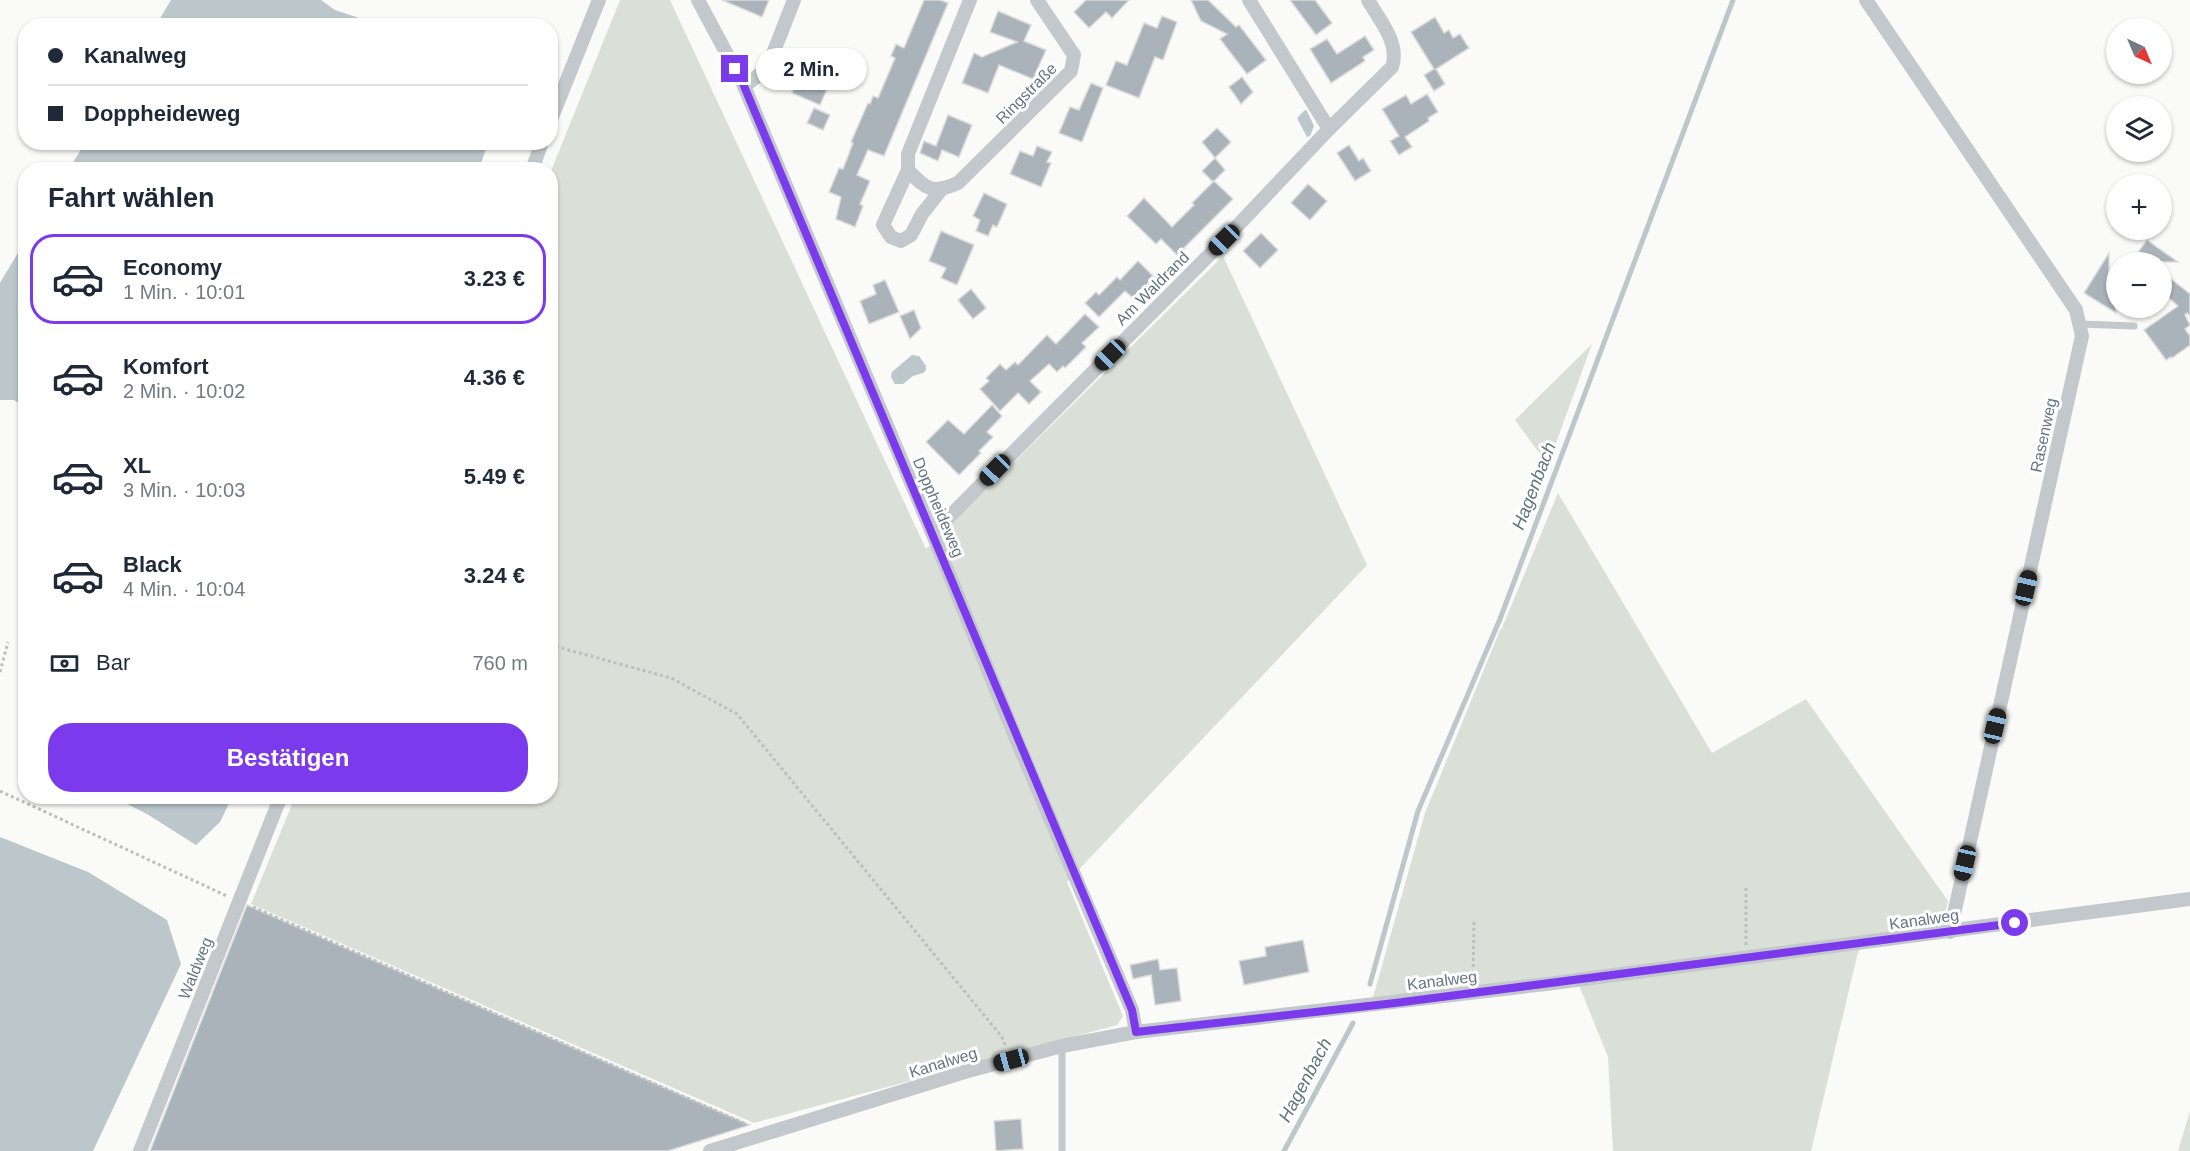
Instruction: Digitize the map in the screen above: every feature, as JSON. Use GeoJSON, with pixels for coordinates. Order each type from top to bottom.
{"type":"FeatureCollection","features":[{"type":"Feature","properties":{"kind":"street"},"geometry":{"type":"LineString","coordinates":[[558,102],[599,0]]}},
{"type":"Feature","properties":{"kind":"street","name":"Doppheideweg"},"geometry":{"type":"LineString","coordinates":[[698,0],[744,86],[1132,1010],[1136,1032]]}},
{"type":"Feature","properties":{"kind":"street"},"geometry":{"type":"LineString","coordinates":[[744,86],[767,69],[794,0]]}},
{"type":"Feature","properties":{"kind":"street","name":"Ringstraße"},"geometry":{"type":"LineString","coordinates":[[970,0],[908,154],[908,170],[884,225],[891,237],[901,241],[911,236],[922,214],[941,190],[958,183],[1071,71],[1074,55],[1037,0]]}},
{"type":"Feature","properties":{"kind":"street"},"geometry":{"type":"LineString","coordinates":[[1249,0],[1329,129]]}},
{"type":"Feature","properties":{"kind":"street","name":"Am Waldrand"},"geometry":{"type":"LineString","coordinates":[[931,530],[955,511],[1392,67],[1395,56],[1394,46],[1368,0]]}},
{"type":"Feature","properties":{"kind":"street","name":"Rasenweg"},"geometry":{"type":"LineString","coordinates":[[1866,0],[2076,310],[2082,336],[1950,932]]}},
{"type":"Feature","properties":{"kind":"street"},"geometry":{"type":"LineString","coordinates":[[908,170],[921,185],[941,190]]}},
{"type":"Feature","properties":{"kind":"street","name":"Waldweg"},"geometry":{"type":"LineString","coordinates":[[140,1151],[278,804]]}},
{"type":"Feature","properties":{"kind":"street","name":"Kanalweg"},"geometry":{"type":"LineString","coordinates":[[710,1151],[968,1071],[1062,1046],[1136,1032],[1473,993],[2190,899]]}},
{"type":"Feature","properties":{"kind":"lane"},"geometry":{"type":"LineString","coordinates":[[2079,324],[2134,327]]}},
{"type":"Feature","properties":{"kind":"lane"},"geometry":{"type":"LineString","coordinates":[[1062,1046],[1062,1151]]}},
{"type":"Feature","properties":{"kind":"path"},"geometry":{"type":"LineString","coordinates":[[0,672],[8,642]]}},
{"type":"Feature","properties":{"kind":"path"},"geometry":{"type":"LineString","coordinates":[[558,647],[671,678],[737,714],[1002,1037],[1011,1060]]}},
{"type":"Feature","properties":{"kind":"path"},"geometry":{"type":"LineString","coordinates":[[0,791],[18,799]]}},
{"type":"Feature","properties":{"kind":"path"},"geometry":{"type":"LineString","coordinates":[[28,804],[239,901],[767,1133]]}},
{"type":"Feature","properties":{"kind":"path"},"geometry":{"type":"LineString","coordinates":[[1746,888],[1746,958]]}},
{"type":"Feature","properties":{"kind":"path"},"geometry":{"type":"LineString","coordinates":[[1473,993],[1474,922]]}},
{"type":"Feature","properties":{"kind":"shaded area"},"geometry":{"type":"Polygon","coordinates":[[[171,0],[321,0],[335,10],[359,18],[160,18],[171,0]]]}},
{"type":"Feature","properties":{"kind":"shaded area"},"geometry":{"type":"Polygon","coordinates":[[[620,0],[670,0],[926,549],[1223,256],[1367,565],[1067,882],[1123,1016],[1117,1025],[754,1123],[251,904],[292,804],[558,804],[558,162],[555,162],[620,0]]]}},
{"type":"Feature","properties":{"kind":"shaded area"},"geometry":{"type":"Polygon","coordinates":[[[1305,110],[1314,126],[1310,136],[1307,137],[1297,118],[1305,110]]]}},
{"type":"Feature","properties":{"kind":"shaded area"},"geometry":{"type":"Polygon","coordinates":[[[81,150],[486,150],[481,162],[73,162],[81,150]]]}},
{"type":"Feature","properties":{"kind":"shaded area"},"geometry":{"type":"Polygon","coordinates":[[[18,253],[18,403],[14,400],[0,400],[0,283],[18,253]]]}},
{"type":"Feature","properties":{"kind":"shaded area"},"geometry":{"type":"Polygon","coordinates":[[[1592,344],[1548,465],[1515,420],[1592,344]]]}},
{"type":"Feature","properties":{"kind":"shaded area"},"geometry":{"type":"Polygon","coordinates":[[[912,355],[919,356],[926,370],[903,384],[895,384],[891,377],[892,372],[912,355]]]}},
{"type":"Feature","properties":{"kind":"shaded area"},"geometry":{"type":"Polygon","coordinates":[[[1558,493],[1712,753],[1806,699],[1948,901],[1942,928],[1865,935],[1857,956],[1811,1151],[1613,1151],[1608,1057],[1574,973],[1372,1001],[1425,813],[1501,628],[1508,631],[1502,628],[1558,493]]]}},
{"type":"Feature","properties":{"kind":"shaded area"},"geometry":{"type":"Polygon","coordinates":[[[127,804],[229,804],[220,822],[196,845],[127,804]]]}},
{"type":"Feature","properties":{"kind":"shaded area"},"geometry":{"type":"Polygon","coordinates":[[[0,837],[88,872],[167,920],[181,964],[93,1151],[0,1151],[0,837]]]}},
{"type":"Feature","properties":{"kind":"shaded area"},"geometry":{"type":"Polygon","coordinates":[[[2190,1111],[2190,1151],[2178,1151],[2190,1111]]]}},
{"type":"Feature","properties":{"kind":"building"},"geometry":{"type":"Polygon","coordinates":[[[722,0],[769,0],[762,17],[722,0]]]}},
{"type":"Feature","properties":{"kind":"building"},"geometry":{"type":"Polygon","coordinates":[[[924,0],[940,0],[948,3],[884,156],[868,150],[857,175],[870,181],[860,204],[863,206],[855,227],[836,219],[841,197],[829,192],[839,168],[843,169],[853,143],[851,142],[868,103],[870,104],[873,96],[878,98],[895,58],[891,56],[896,44],[904,48],[924,0]]]}},
{"type":"Feature","properties":{"kind":"building"},"geometry":{"type":"Polygon","coordinates":[[[1086,0],[1129,0],[1112,18],[1106,12],[1089,28],[1074,12],[1086,0]]]}},
{"type":"Feature","properties":{"kind":"building"},"geometry":{"type":"Polygon","coordinates":[[[1191,0],[1208,0],[1236,27],[1239,25],[1266,60],[1247,74],[1220,39],[1227,34],[1201,21],[1191,0]]]}},
{"type":"Feature","properties":{"kind":"building"},"geometry":{"type":"Polygon","coordinates":[[[1290,0],[1315,0],[1332,23],[1316,35],[1290,0]]]}},
{"type":"Feature","properties":{"kind":"building"},"geometry":{"type":"Polygon","coordinates":[[[998,11],[1031,25],[1024,41],[1046,50],[1033,79],[999,65],[988,93],[962,83],[974,53],[982,57],[1017,42],[990,32],[998,11]]]}},
{"type":"Feature","properties":{"kind":"building"},"geometry":{"type":"Polygon","coordinates":[[[1162,16],[1177,22],[1163,60],[1155,57],[1139,98],[1106,85],[1116,61],[1127,65],[1144,23],[1157,28],[1162,16]]]}},
{"type":"Feature","properties":{"kind":"building"},"geometry":{"type":"Polygon","coordinates":[[[1435,17],[1444,33],[1449,30],[1453,38],[1460,34],[1469,48],[1436,69],[1445,84],[1434,91],[1424,75],[1434,69],[1411,32],[1435,17]]]}},
{"type":"Feature","properties":{"kind":"building"},"geometry":{"type":"Polygon","coordinates":[[[1365,36],[1374,50],[1363,57],[1365,61],[1331,83],[1310,49],[1327,39],[1337,54],[1365,36]]]}},
{"type":"Feature","properties":{"kind":"building"},"geometry":{"type":"Polygon","coordinates":[[[806,60],[834,73],[820,105],[792,93],[806,60]]]}},
{"type":"Feature","properties":{"kind":"building"},"geometry":{"type":"Polygon","coordinates":[[[1242,77],[1253,92],[1241,104],[1229,87],[1242,77]]]}},
{"type":"Feature","properties":{"kind":"building"},"geometry":{"type":"Polygon","coordinates":[[[1091,83],[1103,88],[1082,142],[1059,133],[1070,107],[1079,110],[1091,83]]]}},
{"type":"Feature","properties":{"kind":"building"},"geometry":{"type":"Polygon","coordinates":[[[1427,94],[1438,112],[1405,137],[1412,147],[1399,155],[1390,141],[1399,136],[1382,109],[1406,95],[1411,104],[1427,94]]]}},
{"type":"Feature","properties":{"kind":"building"},"geometry":{"type":"Polygon","coordinates":[[[814,108],[830,115],[823,130],[807,123],[814,108]]]}},
{"type":"Feature","properties":{"kind":"building"},"geometry":{"type":"Polygon","coordinates":[[[948,115],[972,125],[959,157],[942,150],[938,161],[920,153],[924,141],[936,146],[948,115]]]}},
{"type":"Feature","properties":{"kind":"building"},"geometry":{"type":"Polygon","coordinates":[[[1217,128],[1231,142],[1215,158],[1202,142],[1217,128]]]}},
{"type":"Feature","properties":{"kind":"building"},"geometry":{"type":"Polygon","coordinates":[[[1349,145],[1359,161],[1363,158],[1371,171],[1355,181],[1337,153],[1349,145]]]}},
{"type":"Feature","properties":{"kind":"building"},"geometry":{"type":"Polygon","coordinates":[[[1037,146],[1052,152],[1047,162],[1051,163],[1041,187],[1010,174],[1020,151],[1033,156],[1037,146]]]}},
{"type":"Feature","properties":{"kind":"building"},"geometry":{"type":"Polygon","coordinates":[[[1215,158],[1225,170],[1213,182],[1202,171],[1215,158]]]}},
{"type":"Feature","properties":{"kind":"building"},"geometry":{"type":"Polygon","coordinates":[[[1214,181],[1233,199],[1177,255],[1161,239],[1156,244],[1127,216],[1144,198],[1172,227],[1214,181]]]}},
{"type":"Feature","properties":{"kind":"building"},"geometry":{"type":"Polygon","coordinates":[[[1308,184],[1327,201],[1310,220],[1291,203],[1308,184]]]}},
{"type":"Feature","properties":{"kind":"building"},"geometry":{"type":"Polygon","coordinates":[[[984,193],[1007,204],[997,227],[993,225],[988,236],[976,231],[980,220],[973,216],[984,193]]]}},
{"type":"Feature","properties":{"kind":"building"},"geometry":{"type":"Polygon","coordinates":[[[941,231],[974,245],[957,285],[941,278],[946,268],[929,261],[941,231]]]}},
{"type":"Feature","properties":{"kind":"building"},"geometry":{"type":"Polygon","coordinates":[[[1261,233],[1278,250],[1260,268],[1243,251],[1261,233]]]}},
{"type":"Feature","properties":{"kind":"building"},"geometry":{"type":"Polygon","coordinates":[[[2147,240],[2164,252],[2138,252],[2147,240]]]}},
{"type":"Feature","properties":{"kind":"building"},"geometry":{"type":"Polygon","coordinates":[[[2106,258],[2106,307],[2084,293],[2106,258]]]}},
{"type":"Feature","properties":{"kind":"building"},"geometry":{"type":"Polygon","coordinates":[[[1138,261],[1154,277],[1133,298],[1125,291],[1099,317],[1085,303],[1096,292],[1099,295],[1117,277],[1120,280],[1138,261]]]}},
{"type":"Feature","properties":{"kind":"building"},"geometry":{"type":"Polygon","coordinates":[[[885,280],[899,312],[869,324],[860,301],[876,294],[873,285],[885,280]]]}},
{"type":"Feature","properties":{"kind":"building"},"geometry":{"type":"Polygon","coordinates":[[[2172,280],[2190,294],[2190,316],[2187,313],[2185,315],[2190,325],[2185,329],[2190,336],[2190,345],[2166,360],[2144,330],[2161,318],[2172,318],[2172,310],[2178,306],[2172,301],[2172,280]]]}},
{"type":"Feature","properties":{"kind":"building"},"geometry":{"type":"Polygon","coordinates":[[[971,289],[986,308],[973,319],[958,300],[971,289]]]}},
{"type":"Feature","properties":{"kind":"building"},"geometry":{"type":"Polygon","coordinates":[[[914,310],[921,328],[910,339],[900,316],[914,310]]]}},
{"type":"Feature","properties":{"kind":"building"},"geometry":{"type":"Polygon","coordinates":[[[1085,314],[1099,327],[1082,343],[1086,347],[1065,368],[1063,366],[1057,372],[1049,364],[1030,381],[1041,392],[1029,404],[1018,393],[1000,411],[980,389],[989,381],[986,378],[1000,364],[1006,370],[1015,362],[1018,365],[1047,335],[1056,344],[1085,314]]]}},
{"type":"Feature","properties":{"kind":"building"},"geometry":{"type":"Polygon","coordinates":[[[992,405],[1002,416],[987,432],[993,437],[959,475],[926,442],[948,420],[964,434],[992,405]]]}},
{"type":"Feature","properties":{"kind":"building"},"geometry":{"type":"Polygon","coordinates":[[[247,905],[750,1125],[668,1151],[150,1151],[247,905]]]}},
{"type":"Feature","properties":{"kind":"building"},"geometry":{"type":"Polygon","coordinates":[[[1303,940],[1309,972],[1244,985],[1239,961],[1266,956],[1265,947],[1303,940]]]}},
{"type":"Feature","properties":{"kind":"building"},"geometry":{"type":"Polygon","coordinates":[[[1158,959],[1160,970],[1177,968],[1181,1001],[1155,1005],[1151,975],[1133,979],[1130,965],[1158,959]]]}},
{"type":"Feature","properties":{"kind":"building"},"geometry":{"type":"Polygon","coordinates":[[[1021,1119],[1023,1149],[996,1151],[994,1121],[1021,1119]]]}},
{"type":"Feature","properties":{"kind":"waterway","name":"Hagenbach"},"geometry":{"type":"LineString","coordinates":[[1370,984],[1418,811],[1500,619],[1733,0]]}},
{"type":"Feature","properties":{"kind":"waterway","name":"Hagenbach"},"geometry":{"type":"LineString","coordinates":[[1284,1151],[1353,1023]]}},
{"type":"Feature","properties":{"kind":"route"},"geometry":{"type":"LineString","coordinates":[[735,69],[1132,1010],[1136,1032],[1395,1003],[2015,923]]}}]}
